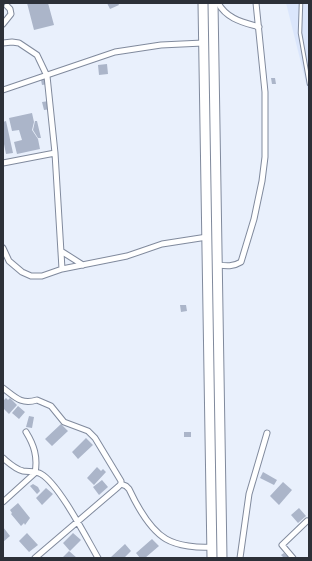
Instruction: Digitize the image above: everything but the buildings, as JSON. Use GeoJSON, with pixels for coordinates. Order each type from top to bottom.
{"type":"FeatureCollection","features":[{"type":"Feature","properties":{"kind":"highway"},"geometry":{"type":"LineString","coordinates":[[203,3],[212,558]]}},
{"type":"Feature","properties":{"kind":"highway"},"geometry":{"type":"LineString","coordinates":[[213,3],[222,558]]}},
{"type":"Feature","properties":{"kind":"street"},"geometry":{"type":"LineString","coordinates":[[218,3],[224,12],[234,19],[259,27]]}},
{"type":"Feature","properties":{"kind":"street"},"geometry":{"type":"LineString","coordinates":[[217,265],[235,266],[240,262],[254,219],[262,182],[265,157],[265,92],[256,3]]}},
{"type":"Feature","properties":{"kind":"street"},"geometry":{"type":"LineString","coordinates":[[3,24],[11,14],[10,10],[6,6]]}},
{"type":"Feature","properties":{"kind":"street"},"geometry":{"type":"LineString","coordinates":[[3,43],[19,43],[32,51],[37,55],[47,76],[55,153],[62,270]]}},
{"type":"Feature","properties":{"kind":"street"},"geometry":{"type":"LineString","coordinates":[[3,90],[115,52],[162,45],[203,43]]}},
{"type":"Feature","properties":{"kind":"street"},"geometry":{"type":"LineString","coordinates":[[3,163],[55,153]]}},
{"type":"Feature","properties":{"kind":"street"},"geometry":{"type":"LineString","coordinates":[[3,248],[9,261],[22,272],[31,276],[42,276],[83,265],[127,256],[162,244],[207,237]]}},
{"type":"Feature","properties":{"kind":"street"},"geometry":{"type":"LineString","coordinates":[[61,252],[83,265]]}},
{"type":"Feature","properties":{"kind":"street"},"geometry":{"type":"LineString","coordinates":[[3,388],[19,401],[42,401],[51,406],[64,422],[88,431],[100,445],[121,481],[121,484],[129,489],[150,524],[166,539],[199,548],[212,547]]}},
{"type":"Feature","properties":{"kind":"street"},"geometry":{"type":"LineString","coordinates":[[3,502],[35,473],[36,457],[34,447],[26,432]]}},
{"type":"Feature","properties":{"kind":"street"},"geometry":{"type":"LineString","coordinates":[[240,558],[248,494],[267,433]]}},
{"type":"Feature","properties":{"kind":"street"},"geometry":{"type":"LineString","coordinates":[[3,458],[15,468],[23,471],[40,473],[56,489],[78,522],[98,558]]}},
{"type":"Feature","properties":{"kind":"street"},"geometry":{"type":"LineString","coordinates":[[35,558],[121,484]]}},
{"type":"Feature","properties":{"kind":"street"},"geometry":{"type":"LineString","coordinates":[[293,558],[282,545],[307,521]]}},
{"type":"Feature","properties":{"kind":"lane"},"geometry":{"type":"LineString","coordinates":[[301,3],[300,33],[309,84]]}},
{"type":"Feature","properties":{"kind":"shaded area"},"geometry":{"type":"Polygon","coordinates":[[[286,3],[309,3],[309,95],[286,3]]]}}]}
